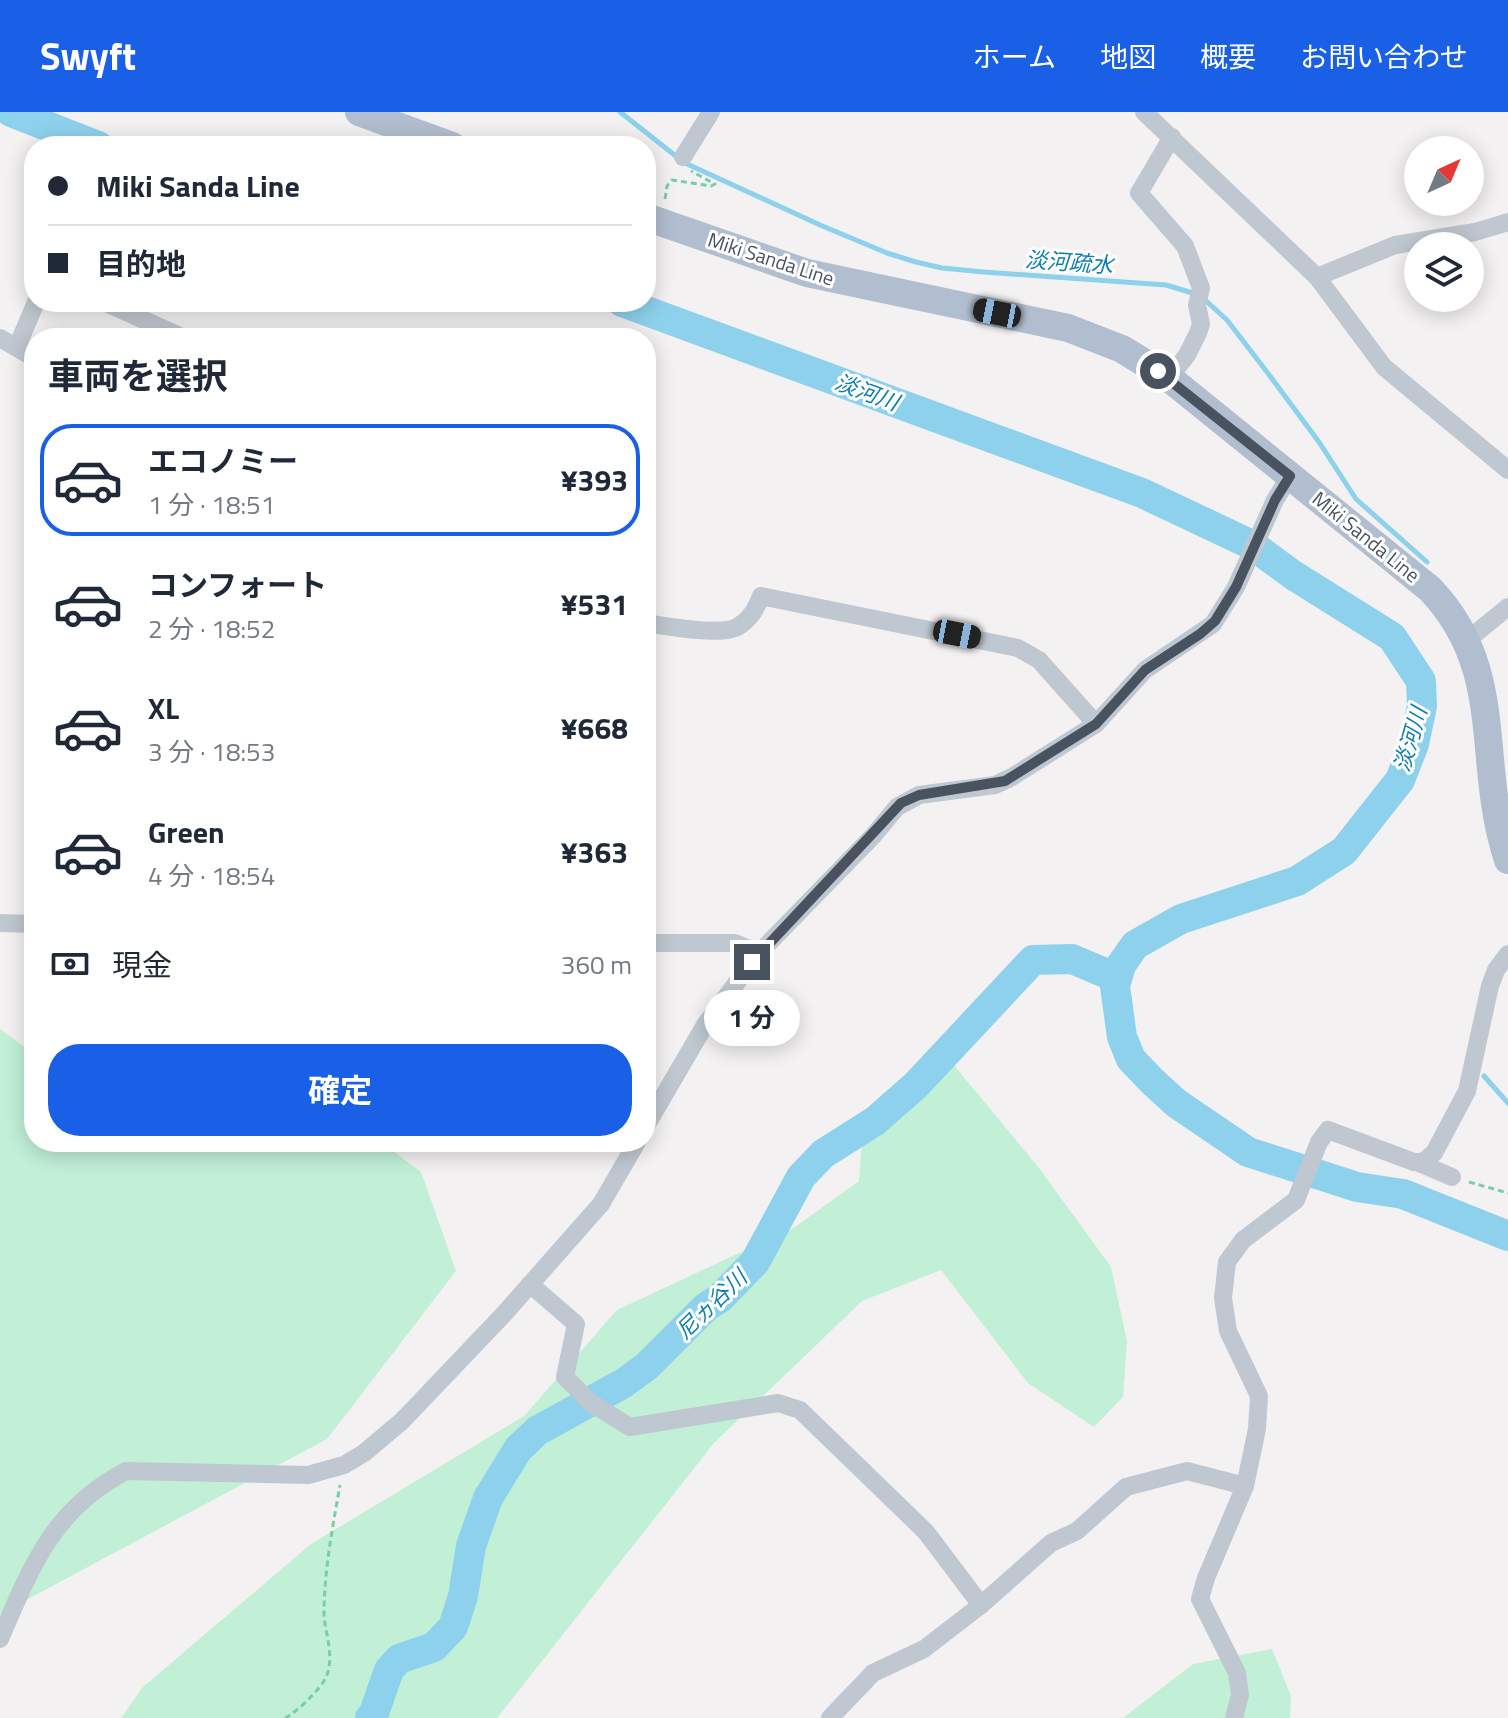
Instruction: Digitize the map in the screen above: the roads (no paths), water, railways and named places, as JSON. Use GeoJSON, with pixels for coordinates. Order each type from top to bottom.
{"type":"FeatureCollection","features":[{"type":"Feature","properties":{"kind":"main road"},"geometry":{"type":"LineString","coordinates":[[359,112],[425,136]]}},
{"type":"Feature","properties":{"kind":"main road","name":"Miki Sanda Line"},"geometry":{"type":"LineString","coordinates":[[656,220],[766,260],[821,276],[1078,331],[1122,349],[1169,378],[1430,589],[1452,612],[1470,638],[1486,684],[1501,836],[1508,860]]}},
{"type":"Feature","properties":{"kind":"street"},"geometry":{"type":"LineString","coordinates":[[686,164],[711,112]]}},
{"type":"Feature","properties":{"kind":"street"},"geometry":{"type":"LineString","coordinates":[[1144,112],[1317,277],[1384,367],[1508,470]]}},
{"type":"Feature","properties":{"kind":"street"},"geometry":{"type":"LineString","coordinates":[[1169,378],[1187,355],[1198,333],[1201,324],[1200,296],[1185,246],[1139,193],[1172,137]]}},
{"type":"Feature","properties":{"kind":"street"},"geometry":{"type":"LineString","coordinates":[[1317,277],[1395,245],[1475,232],[1508,222]]}},
{"type":"Feature","properties":{"kind":"street"},"geometry":{"type":"LineString","coordinates":[[125,312],[160,328]]}},
{"type":"Feature","properties":{"kind":"street"},"geometry":{"type":"LineString","coordinates":[[17,347],[24,330]]}},
{"type":"Feature","properties":{"kind":"street"},"geometry":{"type":"LineString","coordinates":[[0,338],[24,352]]}},
{"type":"Feature","properties":{"kind":"street"},"geometry":{"type":"LineString","coordinates":[[656,1109],[705,1025],[759,953],[901,803],[919,795],[1005,781],[1096,724],[1145,670],[1213,624],[1242,575],[1275,500],[1290,476]]}},
{"type":"Feature","properties":{"kind":"street"},"geometry":{"type":"LineString","coordinates":[[656,624],[717,631],[737,628],[754,613],[761,596],[989,640],[1034,655],[1096,724]]}},
{"type":"Feature","properties":{"kind":"street"},"geometry":{"type":"LineString","coordinates":[[1470,638],[1508,607]]}},
{"type":"Feature","properties":{"kind":"street"},"geometry":{"type":"LineString","coordinates":[[0,923],[24,924]]}},
{"type":"Feature","properties":{"kind":"street"},"geometry":{"type":"LineString","coordinates":[[656,943],[735,943],[759,953]]}},
{"type":"Feature","properties":{"kind":"street"},"geometry":{"type":"LineString","coordinates":[[1426,1166],[1467,1091],[1490,986],[1496,970],[1508,954]]}},
{"type":"Feature","properties":{"kind":"street"},"geometry":{"type":"LineString","coordinates":[[1234,1718],[1240,1695],[1237,1673],[1200,1599],[1245,1486],[1257,1429],[1259,1396],[1228,1331],[1223,1298],[1227,1262],[1243,1240],[1296,1200],[1328,1130],[1452,1177]]}},
{"type":"Feature","properties":{"kind":"street"},"geometry":{"type":"LineString","coordinates":[[0,1639],[23,1584],[59,1522],[104,1483],[126,1471],[308,1475],[344,1465],[364,1453],[402,1421],[530,1284],[601,1204],[631,1152]]}},
{"type":"Feature","properties":{"kind":"street"},"geometry":{"type":"LineString","coordinates":[[530,1284],[576,1324],[565,1377],[591,1403],[630,1427],[778,1403],[800,1410],[926,1532],[981,1605]]}},
{"type":"Feature","properties":{"kind":"street"},"geometry":{"type":"LineString","coordinates":[[830,1718],[873,1673],[924,1649],[981,1605],[1051,1543],[1077,1531],[1126,1487],[1187,1471],[1245,1486]]}},
{"type":"Feature","properties":{"kind":"waterway","name":"淡河川"},"geometry":{"type":"LineString","coordinates":[[11,112],[72,136]]}},
{"type":"Feature","properties":{"kind":"waterway","name":"淡河疏水"},"geometry":{"type":"LineString","coordinates":[[620,112],[650,136]]}},
{"type":"Feature","properties":{"kind":"waterway","name":"淡河疏水"},"geometry":{"type":"LineString","coordinates":[[656,140],[677,157]]}},
{"type":"Feature","properties":{"kind":"waterway","name":"淡河疏水"},"geometry":{"type":"LineString","coordinates":[[685,163],[820,225],[916,262],[984,272],[1166,285],[1196,294]]}},
{"type":"Feature","properties":{"kind":"waterway","name":"淡河疏水"},"geometry":{"type":"LineString","coordinates":[[1204,299],[1227,320],[1267,372],[1319,442],[1356,499],[1427,562]]}},
{"type":"Feature","properties":{"kind":"waterway","name":"淡河川"},"geometry":{"type":"LineString","coordinates":[[649,312],[1142,493],[1252,545],[1293,575],[1392,637],[1421,681],[1422,706],[1414,744],[1400,780],[1344,851],[1297,881],[1181,919],[1135,945],[1121,965],[1115,986],[1122,1037],[1131,1059],[1176,1103],[1248,1152],[1357,1187],[1403,1194],[1508,1236]]}},
{"type":"Feature","properties":{"kind":"waterway","name":"尼ヵ谷川"},"geometry":{"type":"LineString","coordinates":[[370,1718],[389,1670],[399,1659],[434,1647],[453,1627],[463,1596],[471,1546],[488,1498],[518,1449],[537,1431],[624,1383],[647,1366],[706,1307],[720,1298],[755,1262],[801,1177],[823,1154],[875,1121],[916,1085],[1033,960],[1072,959],[1117,978]]}},
{"type":"Feature","properties":{"kind":"waterway","name":"淡河疏水"},"geometry":{"type":"LineString","coordinates":[[1484,1076],[1508,1103]]}}]}
